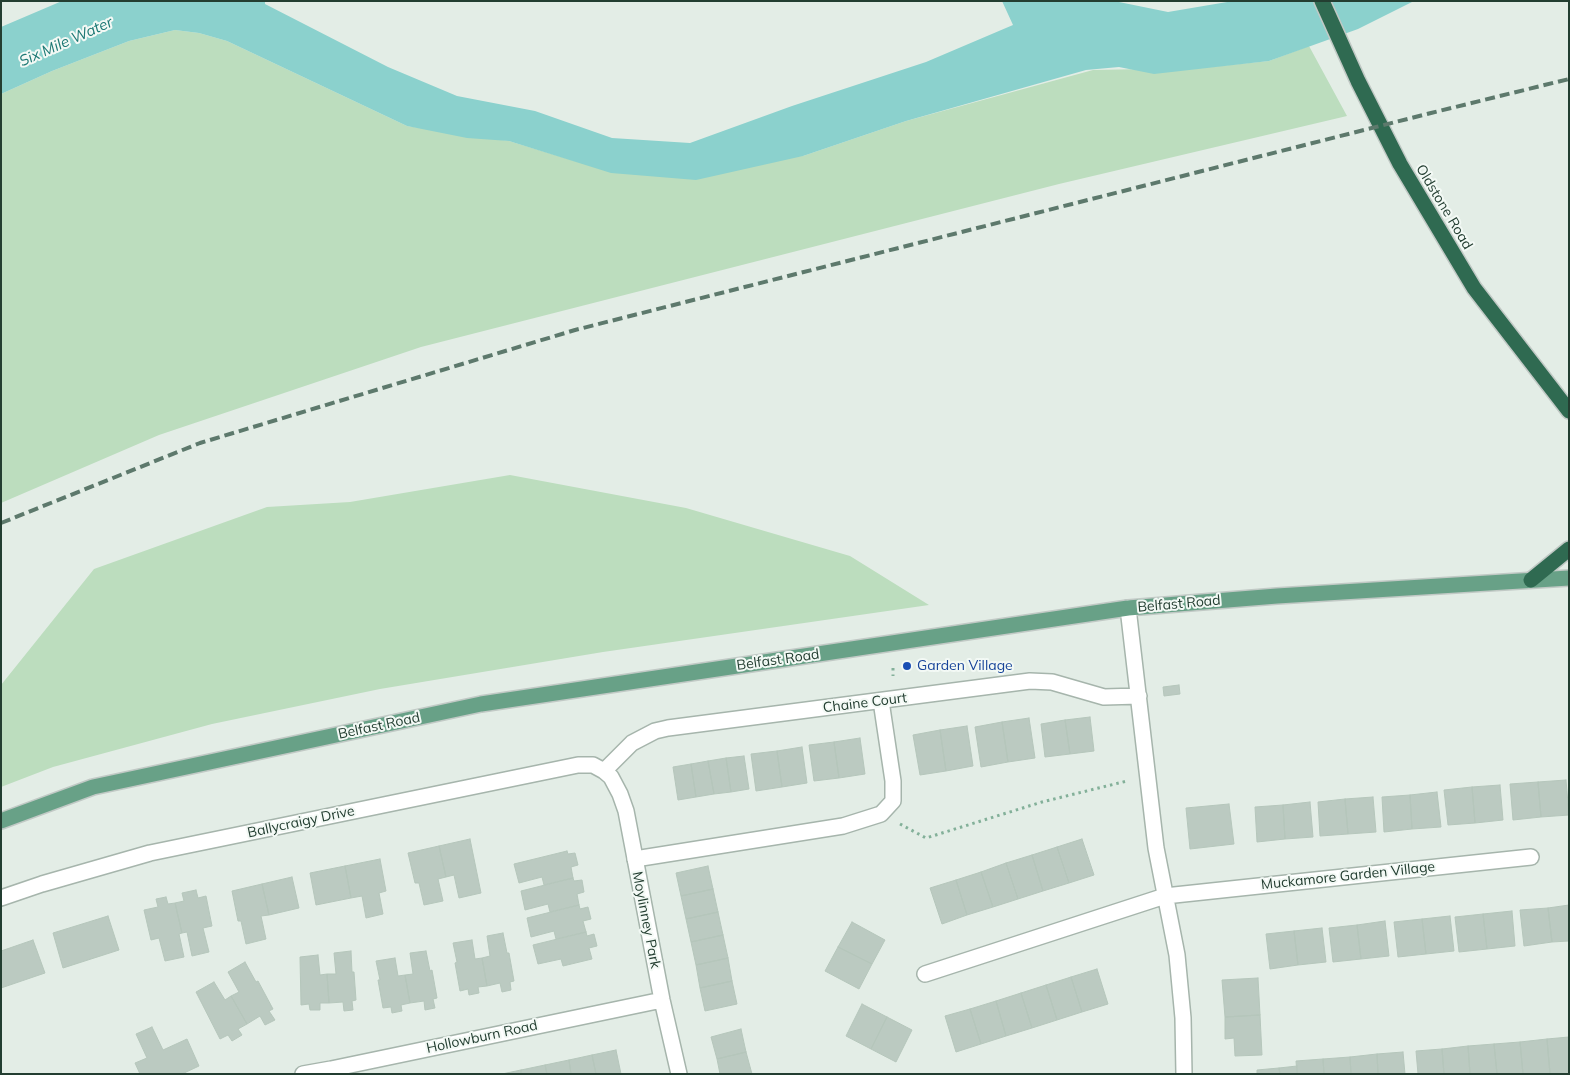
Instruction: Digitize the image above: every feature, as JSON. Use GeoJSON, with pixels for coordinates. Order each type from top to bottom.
{"type":"FeatureCollection","features":[{"type":"Feature","properties":{"kind":"highway","name":"Oldstone Road"},"geometry":{"type":"LineString","coordinates":[[1322,1],[1358,81],[1400,164],[1474,288],[1569,411]]}},
{"type":"Feature","properties":{"kind":"highway"},"geometry":{"type":"LineString","coordinates":[[1531,580],[1569,549]]}},
{"type":"Feature","properties":{"kind":"main road","name":"Belfast Road"},"geometry":{"type":"LineString","coordinates":[[1,821],[93,787],[481,704],[1128,608],[1277,596],[1569,578]]}},
{"type":"Feature","properties":{"kind":"street"},"geometry":{"type":"LineString","coordinates":[[1128,608],[1156,848],[1177,955],[1183,1018],[1184,1074]]}},
{"type":"Feature","properties":{"kind":"street","name":"Chaine Court"},"geometry":{"type":"LineString","coordinates":[[604,770],[632,743],[655,731],[668,728],[1042,681],[1063,684],[1104,697],[1139,696]]}},
{"type":"Feature","properties":{"kind":"street"},"geometry":{"type":"LineString","coordinates":[[635,860],[843,826],[881,814],[893,801],[893,781],[881,701]]}},
{"type":"Feature","properties":{"kind":"street","name":"Ballycraigy Drive"},"geometry":{"type":"LineString","coordinates":[[1,898],[42,884],[150,853],[578,765],[593,765],[604,770]]}},
{"type":"Feature","properties":{"kind":"street","name":"Moylinney Park"},"geometry":{"type":"LineString","coordinates":[[604,770],[614,782],[623,800],[662,1000],[679,1074]]}},
{"type":"Feature","properties":{"kind":"street","name":"Muckamore Garden Village"},"geometry":{"type":"LineString","coordinates":[[925,974],[1165,896],[1531,857]]}},
{"type":"Feature","properties":{"kind":"street","name":"Hollowburn Road"},"geometry":{"type":"LineString","coordinates":[[303,1074],[332,1072],[662,1000]]}},
{"type":"Feature","properties":{"kind":"path"},"geometry":{"type":"LineString","coordinates":[[881,814],[926,838],[1042,802],[1148,777]]}},
{"type":"Feature","properties":{"kind":"green space"},"geometry":{"type":"Polygon","coordinates":[[[175,30],[199,33],[227,41],[407,126],[509,141],[578,162],[803,156],[906,121],[1093,70],[1199,68],[1269,61],[1309,46],[1347,116],[1059,184],[421,347],[159,435],[1,503],[1,94],[52,71],[129,41],[175,30]]]}},
{"type":"Feature","properties":{"kind":"green space"},"geometry":{"type":"Polygon","coordinates":[[[510,475],[686,508],[850,556],[929,605],[603,652],[380,689],[212,724],[53,767],[1,787],[1,685],[94,569],[267,507],[350,502],[510,475]]]}},
{"type":"Feature","properties":{"kind":"water","name":"Six Mile Water"},"geometry":{"type":"Polygon","coordinates":[[[62,1],[265,1],[265,4],[388,67],[457,96],[535,111],[612,138],[690,143],[792,106],[926,62],[1013,25],[1002,1],[1114,1],[1168,12],[1233,1],[1414,1],[1358,29],[1269,61],[1154,74],[1119,67],[1086,70],[906,121],[803,156],[696,180],[611,173],[509,141],[467,138],[407,126],[227,41],[199,33],[175,30],[129,41],[52,71],[1,94],[1,27],[62,1]]]}},
{"type":"Feature","properties":{"kind":"building"},"geometry":{"type":"Polygon","coordinates":[[[1179,685],[1180,694],[1164,696],[1163,687],[1179,685]]]}},
{"type":"Feature","properties":{"kind":"building"},"geometry":{"type":"Polygon","coordinates":[[[1090,717],[1094,751],[1070,754],[1065,720],[1090,717]]]}},
{"type":"Feature","properties":{"kind":"building"},"geometry":{"type":"Polygon","coordinates":[[[1029,718],[1035,758],[1008,762],[1002,722],[1029,718]]]}},
{"type":"Feature","properties":{"kind":"building"},"geometry":{"type":"Polygon","coordinates":[[[1065,720],[1070,754],[1045,757],[1041,724],[1065,720]]]}},
{"type":"Feature","properties":{"kind":"building"},"geometry":{"type":"Polygon","coordinates":[[[1002,722],[1008,762],[981,767],[975,727],[1002,722]]]}},
{"type":"Feature","properties":{"kind":"building"},"geometry":{"type":"Polygon","coordinates":[[[967,726],[973,766],[946,771],[940,730],[967,726]]]}},
{"type":"Feature","properties":{"kind":"building"},"geometry":{"type":"Polygon","coordinates":[[[940,730],[946,771],[920,775],[913,735],[940,730]]]}},
{"type":"Feature","properties":{"kind":"building"},"geometry":{"type":"Polygon","coordinates":[[[860,738],[865,774],[839,778],[834,742],[860,738]]]}},
{"type":"Feature","properties":{"kind":"building"},"geometry":{"type":"Polygon","coordinates":[[[834,742],[839,778],[814,781],[809,745],[834,742]]]}},
{"type":"Feature","properties":{"kind":"building"},"geometry":{"type":"Polygon","coordinates":[[[802,747],[807,783],[782,787],[777,751],[802,747]]]}},
{"type":"Feature","properties":{"kind":"building"},"geometry":{"type":"Polygon","coordinates":[[[777,751],[782,787],[756,791],[751,754],[777,751]]]}},
{"type":"Feature","properties":{"kind":"building"},"geometry":{"type":"Polygon","coordinates":[[[744,756],[749,789],[731,792],[726,758],[744,756]]]}},
{"type":"Feature","properties":{"kind":"building"},"geometry":{"type":"Polygon","coordinates":[[[726,758],[731,792],[714,794],[708,761],[726,758]]]}},
{"type":"Feature","properties":{"kind":"building"},"geometry":{"type":"Polygon","coordinates":[[[708,761],[714,794],[696,797],[691,764],[708,761]]]}},
{"type":"Feature","properties":{"kind":"building"},"geometry":{"type":"Polygon","coordinates":[[[691,764],[696,797],[678,800],[673,767],[691,764]]]}},
{"type":"Feature","properties":{"kind":"building"},"geometry":{"type":"Polygon","coordinates":[[[1566,780],[1569,815],[1541,817],[1538,782],[1566,780]]]}},
{"type":"Feature","properties":{"kind":"building"},"geometry":{"type":"Polygon","coordinates":[[[1538,782],[1541,817],[1513,820],[1510,784],[1538,782]]]}},
{"type":"Feature","properties":{"kind":"building"},"geometry":{"type":"Polygon","coordinates":[[[1500,785],[1503,820],[1475,823],[1472,787],[1500,785]]]}},
{"type":"Feature","properties":{"kind":"building"},"geometry":{"type":"Polygon","coordinates":[[[1472,787],[1475,823],[1448,825],[1444,790],[1472,787]]]}},
{"type":"Feature","properties":{"kind":"building"},"geometry":{"type":"Polygon","coordinates":[[[1437,792],[1441,827],[1412,829],[1410,795],[1437,792]]]}},
{"type":"Feature","properties":{"kind":"building"},"geometry":{"type":"Polygon","coordinates":[[[1410,795],[1412,829],[1384,832],[1382,797],[1410,795]]]}},
{"type":"Feature","properties":{"kind":"building"},"geometry":{"type":"Polygon","coordinates":[[[1373,797],[1376,832],[1348,834],[1345,799],[1373,797]]]}},
{"type":"Feature","properties":{"kind":"building"},"geometry":{"type":"Polygon","coordinates":[[[1345,799],[1348,834],[1320,836],[1318,802],[1345,799]]]}},
{"type":"Feature","properties":{"kind":"building"},"geometry":{"type":"Polygon","coordinates":[[[1310,802],[1313,837],[1285,839],[1283,805],[1310,802]]]}},
{"type":"Feature","properties":{"kind":"building"},"geometry":{"type":"Polygon","coordinates":[[[1229,804],[1234,844],[1190,849],[1186,808],[1229,804]]]}},
{"type":"Feature","properties":{"kind":"building"},"geometry":{"type":"Polygon","coordinates":[[[1283,805],[1285,839],[1257,842],[1255,807],[1283,805]]]}},
{"type":"Feature","properties":{"kind":"building"},"geometry":{"type":"Polygon","coordinates":[[[470,839],[481,893],[459,898],[454,875],[446,877],[439,846],[470,839]]]}},
{"type":"Feature","properties":{"kind":"building"},"geometry":{"type":"Polygon","coordinates":[[[1082,839],[1094,875],[1069,883],[1057,847],[1082,839]]]}},
{"type":"Feature","properties":{"kind":"building"},"geometry":{"type":"Polygon","coordinates":[[[439,846],[446,877],[438,879],[443,901],[424,905],[419,883],[415,883],[408,853],[439,846]]]}},
{"type":"Feature","properties":{"kind":"building"},"geometry":{"type":"Polygon","coordinates":[[[1057,847],[1069,883],[1043,891],[1032,855],[1057,847]]]}},
{"type":"Feature","properties":{"kind":"building"},"geometry":{"type":"Polygon","coordinates":[[[567,851],[568,854],[575,853],[578,865],[571,867],[573,878],[544,885],[542,877],[519,883],[514,864],[567,851]]]}},
{"type":"Feature","properties":{"kind":"building"},"geometry":{"type":"Polygon","coordinates":[[[1032,855],[1043,891],[1018,899],[1006,863],[1032,855]]]}},
{"type":"Feature","properties":{"kind":"building"},"geometry":{"type":"Polygon","coordinates":[[[380,859],[386,891],[379,893],[383,914],[366,918],[362,896],[351,898],[345,866],[380,859]]]}},
{"type":"Feature","properties":{"kind":"building"},"geometry":{"type":"Polygon","coordinates":[[[1006,863],[1018,899],[993,907],[981,872],[1006,863]]]}},
{"type":"Feature","properties":{"kind":"building"},"geometry":{"type":"Polygon","coordinates":[[[345,866],[351,898],[316,905],[310,873],[345,866]]]}},
{"type":"Feature","properties":{"kind":"building"},"geometry":{"type":"Polygon","coordinates":[[[708,866],[713,889],[681,896],[676,873],[708,866]]]}},
{"type":"Feature","properties":{"kind":"building"},"geometry":{"type":"Polygon","coordinates":[[[981,872],[993,907],[967,915],[956,880],[981,872]]]}},
{"type":"Feature","properties":{"kind":"building"},"geometry":{"type":"Polygon","coordinates":[[[292,877],[299,908],[269,915],[262,884],[292,877]]]}},
{"type":"Feature","properties":{"kind":"building"},"geometry":{"type":"Polygon","coordinates":[[[573,878],[574,881],[582,880],[584,892],[577,894],[579,905],[550,912],[548,904],[525,910],[521,891],[573,878]]]}},
{"type":"Feature","properties":{"kind":"building"},"geometry":{"type":"Polygon","coordinates":[[[956,880],[967,915],[942,924],[930,888],[956,880]]]}},
{"type":"Feature","properties":{"kind":"building"},"geometry":{"type":"Polygon","coordinates":[[[262,884],[269,915],[261,916],[266,939],[246,944],[241,921],[238,921],[232,891],[262,884]]]}},
{"type":"Feature","properties":{"kind":"building"},"geometry":{"type":"Polygon","coordinates":[[[713,889],[718,912],[686,919],[681,896],[713,889]]]}},
{"type":"Feature","properties":{"kind":"building"},"geometry":{"type":"Polygon","coordinates":[[[196,890],[198,898],[206,896],[212,926],[203,928],[209,952],[192,956],[187,932],[182,933],[175,903],[184,901],[182,893],[196,890]]]}},
{"type":"Feature","properties":{"kind":"building"},"geometry":{"type":"Polygon","coordinates":[[[166,897],[168,904],[175,903],[182,933],[179,934],[184,957],[165,961],[159,938],[151,940],[144,910],[158,907],[156,899],[166,897]]]}},
{"type":"Feature","properties":{"kind":"building"},"geometry":{"type":"Polygon","coordinates":[[[579,905],[580,909],[588,907],[591,919],[583,921],[586,932],[556,939],[554,931],[531,937],[527,918],[579,905]]]}},
{"type":"Feature","properties":{"kind":"building"},"geometry":{"type":"Polygon","coordinates":[[[1569,905],[1569,941],[1552,942],[1548,908],[1569,905]]]}},
{"type":"Feature","properties":{"kind":"building"},"geometry":{"type":"Polygon","coordinates":[[[1548,908],[1552,942],[1524,946],[1520,910],[1548,908]]]}},
{"type":"Feature","properties":{"kind":"building"},"geometry":{"type":"Polygon","coordinates":[[[1512,911],[1515,946],[1487,949],[1483,914],[1512,911]]]}},
{"type":"Feature","properties":{"kind":"building"},"geometry":{"type":"Polygon","coordinates":[[[718,912],[723,935],[691,942],[686,919],[718,912]]]}},
{"type":"Feature","properties":{"kind":"building"},"geometry":{"type":"Polygon","coordinates":[[[1483,914],[1487,949],[1459,952],[1455,917],[1483,914]]]}},
{"type":"Feature","properties":{"kind":"building"},"geometry":{"type":"Polygon","coordinates":[[[108,916],[119,950],[63,968],[53,933],[108,916]]]}},
{"type":"Feature","properties":{"kind":"building"},"geometry":{"type":"Polygon","coordinates":[[[1450,916],[1454,951],[1426,954],[1422,919],[1450,916]]]}},
{"type":"Feature","properties":{"kind":"building"},"geometry":{"type":"Polygon","coordinates":[[[1422,919],[1426,954],[1398,957],[1394,922],[1422,919]]]}},
{"type":"Feature","properties":{"kind":"building"},"geometry":{"type":"Polygon","coordinates":[[[1385,921],[1389,956],[1361,959],[1357,925],[1385,921]]]}},
{"type":"Feature","properties":{"kind":"building"},"geometry":{"type":"Polygon","coordinates":[[[852,922],[885,940],[872,964],[838,947],[852,922]]]}},
{"type":"Feature","properties":{"kind":"building"},"geometry":{"type":"Polygon","coordinates":[[[1357,925],[1361,959],[1333,962],[1329,928],[1357,925]]]}},
{"type":"Feature","properties":{"kind":"building"},"geometry":{"type":"Polygon","coordinates":[[[1322,928],[1326,962],[1298,965],[1294,931],[1322,928]]]}},
{"type":"Feature","properties":{"kind":"building"},"geometry":{"type":"Polygon","coordinates":[[[1294,931],[1298,965],[1270,969],[1266,934],[1294,931]]]}},
{"type":"Feature","properties":{"kind":"building"},"geometry":{"type":"Polygon","coordinates":[[[586,932],[587,936],[594,934],[597,946],[589,948],[592,959],[563,966],[561,959],[538,964],[533,945],[586,932]]]}},
{"type":"Feature","properties":{"kind":"building"},"geometry":{"type":"Polygon","coordinates":[[[503,933],[514,981],[510,982],[511,990],[502,992],[500,983],[487,986],[482,958],[490,956],[487,936],[503,933]]]}},
{"type":"Feature","properties":{"kind":"building"},"geometry":{"type":"Polygon","coordinates":[[[723,935],[728,958],[696,965],[691,942],[723,935]]]}},
{"type":"Feature","properties":{"kind":"building"},"geometry":{"type":"Polygon","coordinates":[[[33,940],[45,973],[1,988],[1,951],[33,940]]]}},
{"type":"Feature","properties":{"kind":"building"},"geometry":{"type":"Polygon","coordinates":[[[472,940],[475,959],[482,958],[487,986],[478,987],[479,993],[469,995],[468,989],[460,991],[453,943],[472,940]]]}},
{"type":"Feature","properties":{"kind":"building"},"geometry":{"type":"Polygon","coordinates":[[[838,947],[872,964],[859,989],[825,971],[838,947]]]}},
{"type":"Feature","properties":{"kind":"building"},"geometry":{"type":"Polygon","coordinates":[[[351,951],[356,1000],[352,1001],[353,1010],[344,1011],[343,1002],[329,1003],[327,974],[336,974],[334,953],[351,951]]]}},
{"type":"Feature","properties":{"kind":"building"},"geometry":{"type":"Polygon","coordinates":[[[426,951],[430,971],[432,970],[437,998],[433,999],[435,1008],[425,1010],[424,1001],[410,1003],[405,975],[413,974],[410,953],[426,951]]]}},
{"type":"Feature","properties":{"kind":"building"},"geometry":{"type":"Polygon","coordinates":[[[318,955],[320,975],[327,974],[329,1003],[320,1003],[320,1010],[310,1010],[309,1004],[301,1005],[300,957],[318,955]]]}},
{"type":"Feature","properties":{"kind":"building"},"geometry":{"type":"Polygon","coordinates":[[[395,958],[398,976],[405,975],[410,1003],[401,1005],[402,1011],[392,1013],[391,1007],[383,1008],[376,961],[395,958]]]}},
{"type":"Feature","properties":{"kind":"building"},"geometry":{"type":"Polygon","coordinates":[[[728,958],[732,981],[700,988],[696,965],[728,958]]]}},
{"type":"Feature","properties":{"kind":"building"},"geometry":{"type":"Polygon","coordinates":[[[245,962],[273,1009],[269,1011],[275,1020],[265,1025],[260,1016],[247,1024],[231,996],[239,992],[228,972],[245,962]]]}},
{"type":"Feature","properties":{"kind":"building"},"geometry":{"type":"Polygon","coordinates":[[[1097,969],[1108,1004],[1082,1012],[1071,977],[1097,969]]]}},
{"type":"Feature","properties":{"kind":"building"},"geometry":{"type":"Polygon","coordinates":[[[1071,977],[1082,1012],[1057,1020],[1046,985],[1071,977]]]}},
{"type":"Feature","properties":{"kind":"building"},"geometry":{"type":"Polygon","coordinates":[[[1258,978],[1260,1015],[1225,1017],[1222,980],[1258,978]]]}},
{"type":"Feature","properties":{"kind":"building"},"geometry":{"type":"Polygon","coordinates":[[[732,981],[737,1004],[705,1011],[700,988],[732,981]]]}},
{"type":"Feature","properties":{"kind":"building"},"geometry":{"type":"Polygon","coordinates":[[[214,982],[225,1000],[231,996],[247,1024],[238,1029],[242,1035],[232,1041],[228,1035],[220,1039],[196,992],[214,982]]]}},
{"type":"Feature","properties":{"kind":"building"},"geometry":{"type":"Polygon","coordinates":[[[1046,985],[1057,1020],[1032,1028],[1021,993],[1046,985]]]}},
{"type":"Feature","properties":{"kind":"building"},"geometry":{"type":"Polygon","coordinates":[[[1021,993],[1032,1028],[1006,1036],[996,1001],[1021,993]]]}},
{"type":"Feature","properties":{"kind":"building"},"geometry":{"type":"Polygon","coordinates":[[[996,1001],[1006,1036],[981,1044],[970,1009],[996,1001]]]}},
{"type":"Feature","properties":{"kind":"building"},"geometry":{"type":"Polygon","coordinates":[[[862,1004],[887,1017],[871,1049],[846,1036],[862,1004]]]}},
{"type":"Feature","properties":{"kind":"building"},"geometry":{"type":"Polygon","coordinates":[[[970,1009],[981,1044],[956,1052],[945,1016],[970,1009]]]}},
{"type":"Feature","properties":{"kind":"building"},"geometry":{"type":"Polygon","coordinates":[[[1260,1015],[1262,1055],[1235,1056],[1234,1038],[1225,1039],[1225,1017],[1260,1015]]]}},
{"type":"Feature","properties":{"kind":"building"},"geometry":{"type":"Polygon","coordinates":[[[887,1017],[912,1030],[896,1062],[871,1049],[887,1017]]]}},
{"type":"Feature","properties":{"kind":"building"},"geometry":{"type":"Polygon","coordinates":[[[152,1027],[163,1050],[187,1039],[199,1066],[182,1074],[140,1074],[135,1063],[147,1058],[136,1034],[152,1027]]]}},
{"type":"Feature","properties":{"kind":"building"},"geometry":{"type":"Polygon","coordinates":[[[741,1029],[746,1052],[717,1059],[711,1037],[741,1029]]]}},
{"type":"Feature","properties":{"kind":"building"},"geometry":{"type":"Polygon","coordinates":[[[1569,1037],[1569,1074],[1550,1074],[1547,1039],[1569,1037]]]}},
{"type":"Feature","properties":{"kind":"building"},"geometry":{"type":"Polygon","coordinates":[[[1547,1039],[1550,1074],[1523,1074],[1520,1042],[1547,1039]]]}},
{"type":"Feature","properties":{"kind":"building"},"geometry":{"type":"Polygon","coordinates":[[[1520,1042],[1523,1074],[1497,1074],[1494,1044],[1520,1042]]]}},
{"type":"Feature","properties":{"kind":"building"},"geometry":{"type":"Polygon","coordinates":[[[1494,1044],[1497,1074],[1470,1074],[1468,1046],[1494,1044]]]}},
{"type":"Feature","properties":{"kind":"building"},"geometry":{"type":"Polygon","coordinates":[[[1468,1046],[1470,1074],[1444,1074],[1442,1049],[1468,1046]]]}},
{"type":"Feature","properties":{"kind":"building"},"geometry":{"type":"Polygon","coordinates":[[[1442,1049],[1444,1074],[1418,1074],[1416,1051],[1442,1049]]]}},
{"type":"Feature","properties":{"kind":"building"},"geometry":{"type":"Polygon","coordinates":[[[616,1050],[621,1074],[596,1074],[592,1055],[616,1050]]]}},
{"type":"Feature","properties":{"kind":"building"},"geometry":{"type":"Polygon","coordinates":[[[746,1052],[752,1074],[720,1074],[717,1059],[746,1052]]]}},
{"type":"Feature","properties":{"kind":"building"},"geometry":{"type":"Polygon","coordinates":[[[1403,1052],[1405,1074],[1378,1074],[1377,1054],[1403,1052]]]}},
{"type":"Feature","properties":{"kind":"building"},"geometry":{"type":"Polygon","coordinates":[[[1377,1054],[1378,1074],[1351,1074],[1350,1057],[1377,1054]]]}},
{"type":"Feature","properties":{"kind":"building"},"geometry":{"type":"Polygon","coordinates":[[[592,1055],[596,1074],[571,1074],[569,1060],[592,1055]]]}},
{"type":"Feature","properties":{"kind":"building"},"geometry":{"type":"Polygon","coordinates":[[[1350,1057],[1351,1074],[1324,1074],[1323,1059],[1350,1057]]]}},
{"type":"Feature","properties":{"kind":"building"},"geometry":{"type":"Polygon","coordinates":[[[1323,1059],[1324,1074],[1297,1074],[1296,1061],[1323,1059]]]}},
{"type":"Feature","properties":{"kind":"building"},"geometry":{"type":"Polygon","coordinates":[[[569,1060],[571,1074],[547,1074],[545,1065],[569,1060]]]}},
{"type":"Feature","properties":{"kind":"building"},"geometry":{"type":"Polygon","coordinates":[[[545,1065],[547,1074],[521,1074],[521,1070],[545,1065]]]}},
{"type":"Feature","properties":{"kind":"building"},"geometry":{"type":"Polygon","coordinates":[[[1297,1066],[1297,1074],[1280,1074],[1279,1068],[1297,1066]]]}},
{"type":"Feature","properties":{"kind":"building"},"geometry":{"type":"Polygon","coordinates":[[[1279,1068],[1280,1074],[1257,1074],[1257,1070],[1279,1068]]]}},
{"type":"Feature","properties":{"kind":"building"},"geometry":{"type":"Polygon","coordinates":[[[521,1070],[521,1074],[502,1074],[521,1070]]]}},
{"type":"Feature","properties":{"kind":"railway"},"geometry":{"type":"LineString","coordinates":[[1,523],[200,443],[575,330],[1569,79]]}},
{"type":"Feature","properties":{"kind":"place","name":"Garden Village"},"geometry":{"type":"Point","coordinates":[907,666]}}]}
